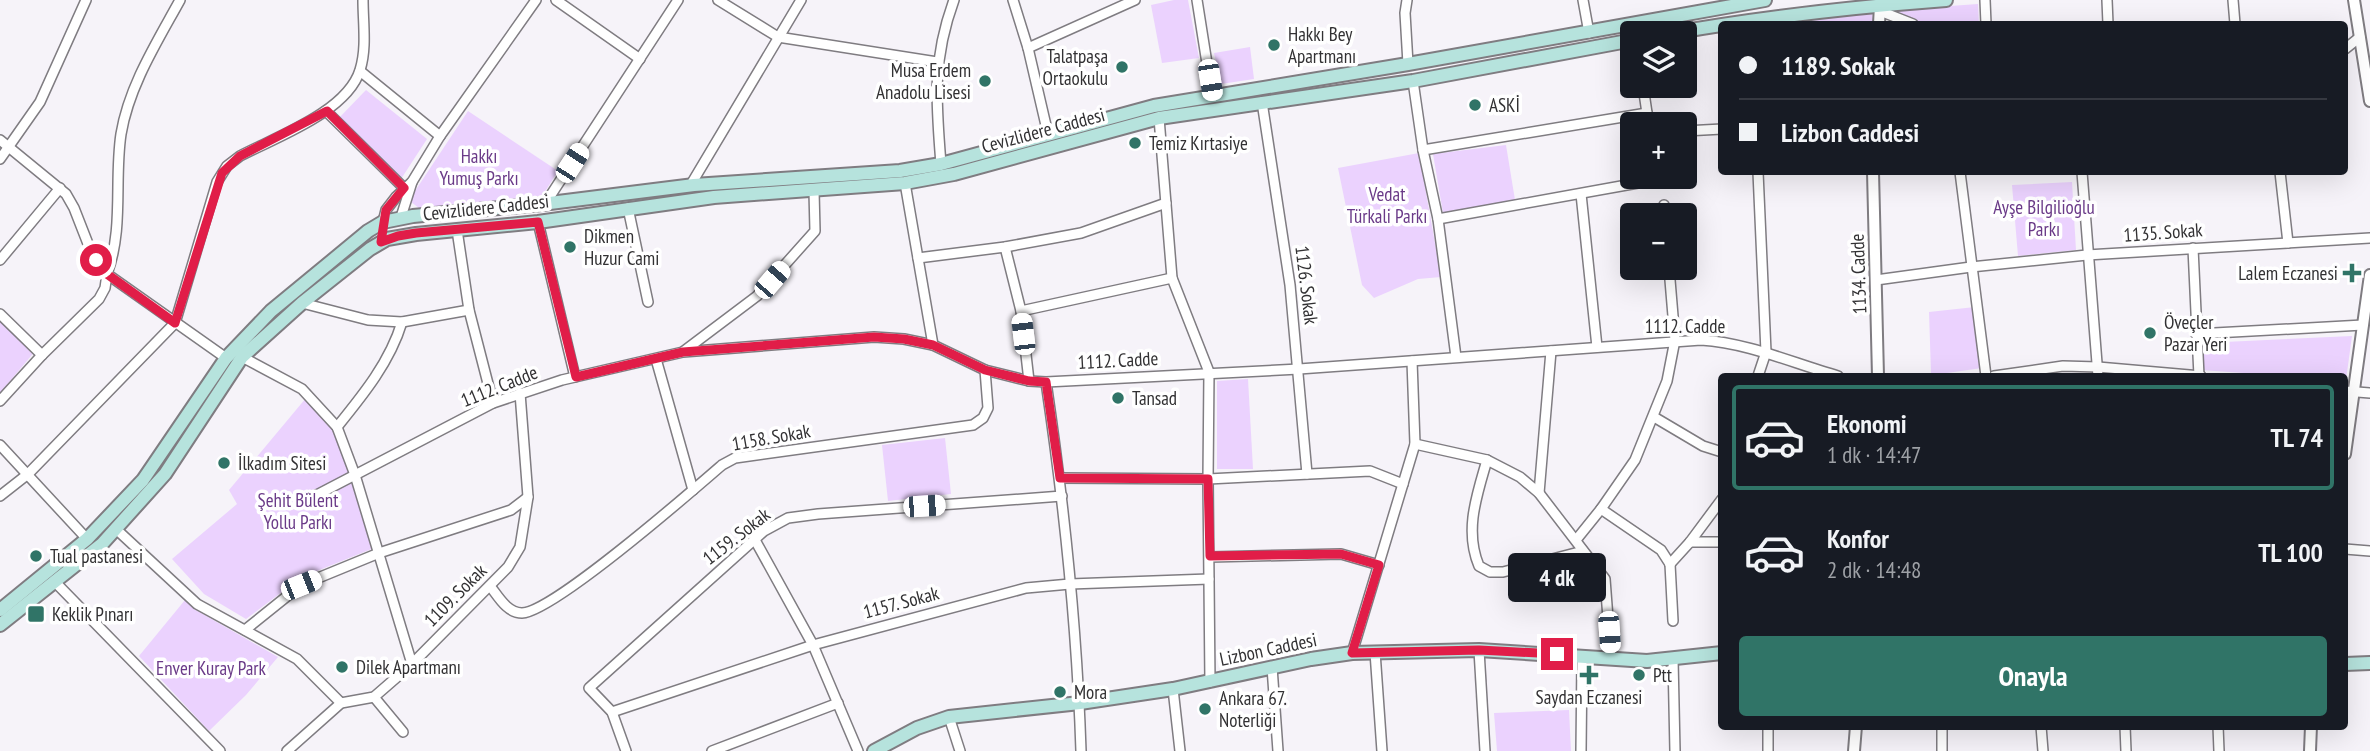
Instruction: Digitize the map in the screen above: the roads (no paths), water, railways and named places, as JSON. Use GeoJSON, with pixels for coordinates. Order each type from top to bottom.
{"type":"FeatureCollection","features":[{"type":"Feature","properties":{"kind":"main road","name":"Cevizlidere Caddesi"},"geometry":{"type":"LineString","coordinates":[[0,625],[51,577],[143,480],[226,358],[271,311],[368,231],[383,222],[401,217],[545,204],[690,186],[900,171],[941,164],[1154,106],[1589,33],[1765,0]]}},
{"type":"Feature","properties":{"kind":"main road"},"geometry":{"type":"LineString","coordinates":[[1775,21],[1946,0]]}},
{"type":"Feature","properties":{"kind":"main road"},"geometry":{"type":"LineString","coordinates":[[1697,30],[1718,28]]}},
{"type":"Feature","properties":{"kind":"main road","name":"Cevizlidere Caddesi"},"geometry":{"type":"LineString","coordinates":[[0,610],[51,577],[116,529],[165,474],[242,357],[302,303],[381,242],[398,236],[538,222],[681,201],[905,183],[954,174],[1158,118],[1413,81],[1620,42]]}},
{"type":"Feature","properties":{"kind":"main road"},"geometry":{"type":"LineString","coordinates":[[1212,95],[1214,109]]}},
{"type":"Feature","properties":{"kind":"main road"},"geometry":{"type":"LineString","coordinates":[[681,201],[690,186]]}},
{"type":"Feature","properties":{"kind":"main road"},"geometry":{"type":"LineString","coordinates":[[398,236],[401,217]]}},
{"type":"Feature","properties":{"kind":"main road"},"geometry":{"type":"LineString","coordinates":[[381,242],[383,222]]}},
{"type":"Feature","properties":{"kind":"main road","name":"Lizbon Caddesi"},"geometry":{"type":"LineString","coordinates":[[874,751],[916,728],[949,717],[1080,704],[1173,689],[1352,653],[1479,650],[1647,661],[1718,653]]}},
{"type":"Feature","properties":{"kind":"main road"},"geometry":{"type":"LineString","coordinates":[[2348,664],[2370,663]]}},
{"type":"Feature","properties":{"kind":"street"},"geometry":{"type":"LineString","coordinates":[[0,159],[40,102],[86,0]]}},
{"type":"Feature","properties":{"kind":"street"},"geometry":{"type":"LineString","coordinates":[[0,401],[99,299],[105,288],[116,244],[118,161],[124,120],[133,89],[180,0]]}},
{"type":"Feature","properties":{"kind":"street"},"geometry":{"type":"LineString","coordinates":[[0,496],[28,474],[175,323],[222,173],[240,156],[327,111],[345,95],[360,71],[363,0]]}},
{"type":"Feature","properties":{"kind":"street"},"geometry":{"type":"LineString","coordinates":[[383,222],[386,210],[408,185],[536,0]]}},
{"type":"Feature","properties":{"kind":"street"},"geometry":{"type":"LineString","coordinates":[[556,0],[640,59]]}},
{"type":"Feature","properties":{"kind":"street"},"geometry":{"type":"LineString","coordinates":[[545,204],[678,0]]}},
{"type":"Feature","properties":{"kind":"street"},"geometry":{"type":"LineString","coordinates":[[718,0],[778,37],[937,62]]}},
{"type":"Feature","properties":{"kind":"street"},"geometry":{"type":"LineString","coordinates":[[690,186],[801,0]]}},
{"type":"Feature","properties":{"kind":"street"},"geometry":{"type":"LineString","coordinates":[[941,164],[937,62],[945,24],[954,0]]}},
{"type":"Feature","properties":{"kind":"street"},"geometry":{"type":"LineString","coordinates":[[1013,0],[1028,48],[1048,134]]}},
{"type":"Feature","properties":{"kind":"street"},"geometry":{"type":"LineString","coordinates":[[1028,48],[1135,0]]}},
{"type":"Feature","properties":{"kind":"street"},"geometry":{"type":"LineString","coordinates":[[1197,0],[1212,95]]}},
{"type":"Feature","properties":{"kind":"street"},"geometry":{"type":"LineString","coordinates":[[1407,0],[1405,13],[1408,64]]}},
{"type":"Feature","properties":{"kind":"street"},"geometry":{"type":"LineString","coordinates":[[1583,0],[1589,33]]}},
{"type":"Feature","properties":{"kind":"street"},"geometry":{"type":"LineString","coordinates":[[1985,0],[1986,21]]}},
{"type":"Feature","properties":{"kind":"street"},"geometry":{"type":"LineString","coordinates":[[2107,0],[2108,21]]}},
{"type":"Feature","properties":{"kind":"street"},"geometry":{"type":"LineString","coordinates":[[2233,0],[2235,21]]}},
{"type":"Feature","properties":{"kind":"street"},"geometry":{"type":"LineString","coordinates":[[2354,0],[2370,101]]}},
{"type":"Feature","properties":{"kind":"street"},"geometry":{"type":"LineString","coordinates":[[1879,21],[1880,8],[1907,21]]}},
{"type":"Feature","properties":{"kind":"street"},"geometry":{"type":"LineString","coordinates":[[2348,47],[2360,37]]}},
{"type":"Feature","properties":{"kind":"street"},"geometry":{"type":"LineString","coordinates":[[360,71],[440,136]]}},
{"type":"Feature","properties":{"kind":"street"},"geometry":{"type":"LineString","coordinates":[[1413,81],[1423,150],[1438,219],[1456,357]]}},
{"type":"Feature","properties":{"kind":"street","name":"1126. Sokak"},"geometry":{"type":"LineString","coordinates":[[1262,102],[1290,285],[1307,474]]}},
{"type":"Feature","properties":{"kind":"street"},"geometry":{"type":"LineString","coordinates":[[327,111],[408,185]]}},
{"type":"Feature","properties":{"kind":"street"},"geometry":{"type":"LineString","coordinates":[[1423,150],[1620,117]]}},
{"type":"Feature","properties":{"kind":"street"},"geometry":{"type":"LineString","coordinates":[[1158,118],[1172,278],[1209,372],[1210,682]]}},
{"type":"Feature","properties":{"kind":"street"},"geometry":{"type":"LineString","coordinates":[[1697,130],[1718,129]]}},
{"type":"Feature","properties":{"kind":"street"},"geometry":{"type":"LineString","coordinates":[[0,140],[60,188],[74,208],[92,254],[107,274],[226,358]]}},
{"type":"Feature","properties":{"kind":"street"},"geometry":{"type":"LineString","coordinates":[[1758,175],[1766,352],[1759,373]]}},
{"type":"Feature","properties":{"kind":"street","name":"1134. Cadde"},"geometry":{"type":"LineString","coordinates":[[1873,175],[1878,373]]}},
{"type":"Feature","properties":{"kind":"street"},"geometry":{"type":"LineString","coordinates":[[1960,175],[1986,373]]}},
{"type":"Feature","properties":{"kind":"street"},"geometry":{"type":"LineString","coordinates":[[2082,175],[2098,372]]}},
{"type":"Feature","properties":{"kind":"street"},"geometry":{"type":"LineString","coordinates":[[2280,175],[2288,243]]}},
{"type":"Feature","properties":{"kind":"street"},"geometry":{"type":"LineString","coordinates":[[905,183],[933,345]]}},
{"type":"Feature","properties":{"kind":"street"},"geometry":{"type":"LineString","coordinates":[[401,217],[408,185]]}},
{"type":"Feature","properties":{"kind":"street"},"geometry":{"type":"LineString","coordinates":[[1438,219],[1620,187]]}},
{"type":"Feature","properties":{"kind":"street"},"geometry":{"type":"LineString","coordinates":[[0,260],[60,188]]}},
{"type":"Feature","properties":{"kind":"street"},"geometry":{"type":"LineString","coordinates":[[683,352],[757,296],[815,231],[814,191]]}},
{"type":"Feature","properties":{"kind":"street"},"geometry":{"type":"LineString","coordinates":[[1581,194],[1597,347]]}},
{"type":"Feature","properties":{"kind":"street"},"geometry":{"type":"LineString","coordinates":[[918,258],[1005,247],[1081,233],[1166,203]]}},
{"type":"Feature","properties":{"kind":"street"},"geometry":{"type":"LineString","coordinates":[[628,208],[648,302]]}},
{"type":"Feature","properties":{"kind":"street"},"geometry":{"type":"LineString","coordinates":[[538,222],[576,377]]}},
{"type":"Feature","properties":{"kind":"street"},"geometry":{"type":"LineString","coordinates":[[457,230],[469,310],[493,403]]}},
{"type":"Feature","properties":{"kind":"street","name":"1135. Sokak"},"geometry":{"type":"LineString","coordinates":[[1876,280],[2087,255],[2370,238]]}},
{"type":"Feature","properties":{"kind":"street"},"geometry":{"type":"LineString","coordinates":[[1005,247],[1021,311],[1029,381]]}},
{"type":"Feature","properties":{"kind":"street"},"geometry":{"type":"LineString","coordinates":[[2193,248],[2199,373]]}},
{"type":"Feature","properties":{"kind":"street"},"geometry":{"type":"LineString","coordinates":[[2370,275],[2349,391],[2370,393]]}},
{"type":"Feature","properties":{"kind":"street"},"geometry":{"type":"LineString","coordinates":[[1021,311],[1172,278]]}},
{"type":"Feature","properties":{"kind":"street"},"geometry":{"type":"LineString","coordinates":[[1576,540],[1635,460],[1654,417],[1667,381],[1675,340],[1670,280]]}},
{"type":"Feature","properties":{"kind":"street"},"geometry":{"type":"LineString","coordinates":[[302,303],[368,320],[402,322],[469,310]]}},
{"type":"Feature","properties":{"kind":"street"},"geometry":{"type":"LineString","coordinates":[[0,314],[42,355]]}},
{"type":"Feature","properties":{"kind":"street"},"geometry":{"type":"LineString","coordinates":[[337,427],[370,386],[396,343],[402,322]]}},
{"type":"Feature","properties":{"kind":"street"},"geometry":{"type":"LineString","coordinates":[[2196,334],[2363,325]]}},
{"type":"Feature","properties":{"kind":"street","name":"1112. Cadde"},"geometry":{"type":"LineString","coordinates":[[307,500],[493,403],[576,377],[683,352],[874,337],[904,339],[933,345],[985,370],[1029,381],[1046,382],[1299,369],[1675,340],[1728,342],[1829,373]]}},
{"type":"Feature","properties":{"kind":"street"},"geometry":{"type":"LineString","coordinates":[[1539,493],[1550,351]]}},
{"type":"Feature","properties":{"kind":"street"},"geometry":{"type":"LineString","coordinates":[[242,357],[302,390],[337,427],[355,475],[412,664]]}},
{"type":"Feature","properties":{"kind":"street"},"geometry":{"type":"LineString","coordinates":[[656,359],[693,490]]}},
{"type":"Feature","properties":{"kind":"street"},"geometry":{"type":"LineString","coordinates":[[1352,653],[1415,443],[1412,361]]}},
{"type":"Feature","properties":{"kind":"street"},"geometry":{"type":"LineString","coordinates":[[2015,373],[2063,366],[2123,373]]}},
{"type":"Feature","properties":{"kind":"street","name":"1158. Sokak"},"geometry":{"type":"LineString","coordinates":[[490,586],[513,611],[523,613],[538,608],[579,581],[722,465],[735,458],[973,425],[983,418],[988,408],[985,370]]}},
{"type":"Feature","properties":{"kind":"street"},"geometry":{"type":"LineString","coordinates":[[1046,382],[1062,496],[1082,751]]}},
{"type":"Feature","properties":{"kind":"street","name":"1109. Sokak"},"geometry":{"type":"LineString","coordinates":[[374,697],[412,664],[490,586],[508,567],[520,547],[528,497],[520,393]]}},
{"type":"Feature","properties":{"kind":"street"},"geometry":{"type":"LineString","coordinates":[[1654,417],[1703,446],[1718,451]]}},
{"type":"Feature","properties":{"kind":"street"},"geometry":{"type":"LineString","coordinates":[[1415,443],[1487,460],[1521,477],[1539,493],[1605,579],[1611,658]]}},
{"type":"Feature","properties":{"kind":"street"},"geometry":{"type":"LineString","coordinates":[[0,445],[87,539]]}},
{"type":"Feature","properties":{"kind":"street"},"geometry":{"type":"LineString","coordinates":[[1487,460],[1472,521],[1472,541],[1479,566],[1490,572],[1503,572],[1583,551]]}},
{"type":"Feature","properties":{"kind":"street"},"geometry":{"type":"LineString","coordinates":[[1060,478],[1208,479],[1370,471],[1403,484]]}},
{"type":"Feature","properties":{"kind":"street","name":"1159. Sokak"},"geometry":{"type":"LineString","coordinates":[[626,751],[612,712],[589,688],[755,540],[788,518],[818,513],[1062,496]]}},
{"type":"Feature","properties":{"kind":"street"},"geometry":{"type":"LineString","coordinates":[[245,630],[301,585],[379,553],[511,510],[528,497]]}},
{"type":"Feature","properties":{"kind":"street"},"geometry":{"type":"LineString","coordinates":[[1670,564],[1718,504]]}},
{"type":"Feature","properties":{"kind":"street"},"geometry":{"type":"LineString","coordinates":[[1601,509],[1661,550],[1670,564],[1673,621]]}},
{"type":"Feature","properties":{"kind":"street"},"geometry":{"type":"LineString","coordinates":[[116,529],[197,604],[297,659],[341,703]]}},
{"type":"Feature","properties":{"kind":"street"},"geometry":{"type":"LineString","coordinates":[[755,540],[813,645],[858,751]]}},
{"type":"Feature","properties":{"kind":"street"},"geometry":{"type":"LineString","coordinates":[[1690,542],[1718,542]]}},
{"type":"Feature","properties":{"kind":"street"},"geometry":{"type":"LineString","coordinates":[[2348,549],[2370,551]]}},
{"type":"Feature","properties":{"kind":"street"},"geometry":{"type":"LineString","coordinates":[[1210,556],[1341,554],[1379,565]]}},
{"type":"Feature","properties":{"kind":"street"},"geometry":{"type":"LineString","coordinates":[[51,577],[220,751]]}},
{"type":"Feature","properties":{"kind":"street","name":"1157. Sokak"},"geometry":{"type":"LineString","coordinates":[[612,712],[813,645],[1013,591],[1070,584],[1209,579]]}},
{"type":"Feature","properties":{"kind":"street"},"geometry":{"type":"LineString","coordinates":[[1479,650],[1485,751]]}},
{"type":"Feature","properties":{"kind":"street"},"geometry":{"type":"LineString","coordinates":[[1375,652],[1382,751]]}},
{"type":"Feature","properties":{"kind":"street"},"geometry":{"type":"LineString","coordinates":[[1581,751],[1582,657]]}},
{"type":"Feature","properties":{"kind":"street"},"geometry":{"type":"LineString","coordinates":[[1673,659],[1675,751]]}},
{"type":"Feature","properties":{"kind":"street"},"geometry":{"type":"LineString","coordinates":[[1272,667],[1278,751]]}},
{"type":"Feature","properties":{"kind":"street"},"geometry":{"type":"LineString","coordinates":[[1173,689],[1180,751]]}},
{"type":"Feature","properties":{"kind":"street"},"geometry":{"type":"LineString","coordinates":[[287,751],[341,703],[374,697],[403,732]]}},
{"type":"Feature","properties":{"kind":"street"},"geometry":{"type":"LineString","coordinates":[[712,751],[838,703]]}},
{"type":"Feature","properties":{"kind":"street"},"geometry":{"type":"LineString","coordinates":[[949,717],[960,751]]}},
{"type":"Feature","properties":{"kind":"street"},"geometry":{"type":"LineString","coordinates":[[1768,730],[1768,751]]}},
{"type":"Feature","properties":{"kind":"street"},"geometry":{"type":"LineString","coordinates":[[1854,751],[1856,730]]}},
{"type":"Feature","properties":{"kind":"street"},"geometry":{"type":"LineString","coordinates":[[1942,730],[1942,751]]}},
{"type":"Feature","properties":{"kind":"street"},"geometry":{"type":"LineString","coordinates":[[2041,730],[2043,751]]}},
{"type":"Feature","properties":{"kind":"street"},"geometry":{"type":"LineString","coordinates":[[2125,730],[2126,751]]}},
{"type":"Feature","properties":{"kind":"street"},"geometry":{"type":"LineString","coordinates":[[2218,730],[2219,751]]}},
{"type":"Feature","properties":{"kind":"street"},"geometry":{"type":"LineString","coordinates":[[2310,751],[2311,730]]}},
{"type":"Feature","properties":{"kind":"place","name":"Hakkı Bey Apartmanı"},"geometry":{"type":"Point","coordinates":[1274,45]}},
{"type":"Feature","properties":{"kind":"place","name":"Talatpaşa Ortaokulu"},"geometry":{"type":"Point","coordinates":[1122,67]}},
{"type":"Feature","properties":{"kind":"place","name":"Musa Erdem Anadolu Lisesi"},"geometry":{"type":"Point","coordinates":[985,81]}},
{"type":"Feature","properties":{"kind":"place","name":"ASKİ"},"geometry":{"type":"Point","coordinates":[1475,105]}},
{"type":"Feature","properties":{"kind":"place","name":"Temiz Kırtasiye"},"geometry":{"type":"Point","coordinates":[1135,143]}},
{"type":"Feature","properties":{"kind":"place","name":"Dikmen Huzur Cami"},"geometry":{"type":"Point","coordinates":[570,247]}},
{"type":"Feature","properties":{"kind":"place","name":"Lalem Eczanesi"},"geometry":{"type":"Point","coordinates":[2352,273]}},
{"type":"Feature","properties":{"kind":"place","name":"Öveçler Pazar Yeri"},"geometry":{"type":"Point","coordinates":[2150,333]}},
{"type":"Feature","properties":{"kind":"place","name":"Tansad"},"geometry":{"type":"Point","coordinates":[1118,398]}},
{"type":"Feature","properties":{"kind":"place","name":"İlkadım Sitesi"},"geometry":{"type":"Point","coordinates":[224,463]}},
{"type":"Feature","properties":{"kind":"place","name":"Tual pastanesi"},"geometry":{"type":"Point","coordinates":[36,556]}},
{"type":"Feature","properties":{"kind":"place","name":"Keklik Pınarı"},"geometry":{"type":"Point","coordinates":[36,614]}},
{"type":"Feature","properties":{"kind":"place","name":"Dilek Apartmanı"},"geometry":{"type":"Point","coordinates":[342,667]}},
{"type":"Feature","properties":{"kind":"place","name":"Saydan Eczanesi"},"geometry":{"type":"Point","coordinates":[1589,675]}},
{"type":"Feature","properties":{"kind":"place","name":"Ptt"},"geometry":{"type":"Point","coordinates":[1639,675]}},
{"type":"Feature","properties":{"kind":"place","name":"Mora"},"geometry":{"type":"Point","coordinates":[1060,692]}},
{"type":"Feature","properties":{"kind":"place","name":"Ankara 67. Noterliği"},"geometry":{"type":"Point","coordinates":[1205,709]}},
{"type":"Feature","properties":{"kind":"park label","name":"Hakkı Yumuş Parkı"},"geometry":{"type":"Point","coordinates":[479,167]}},
{"type":"Feature","properties":{"kind":"park label","name":"Vedat Türkali Parkı"},"geometry":{"type":"Point","coordinates":[1387,205]}},
{"type":"Feature","properties":{"kind":"park label","name":"Ayşe Bilgilioğlu Parkı"},"geometry":{"type":"Point","coordinates":[2044,218]}},
{"type":"Feature","properties":{"kind":"park label","name":"Şehit Bülent Yollu Parkı"},"geometry":{"type":"Point","coordinates":[298,511]}},
{"type":"Feature","properties":{"kind":"park label","name":"Enver Kuray Park"},"geometry":{"type":"Point","coordinates":[211,668]}}]}
